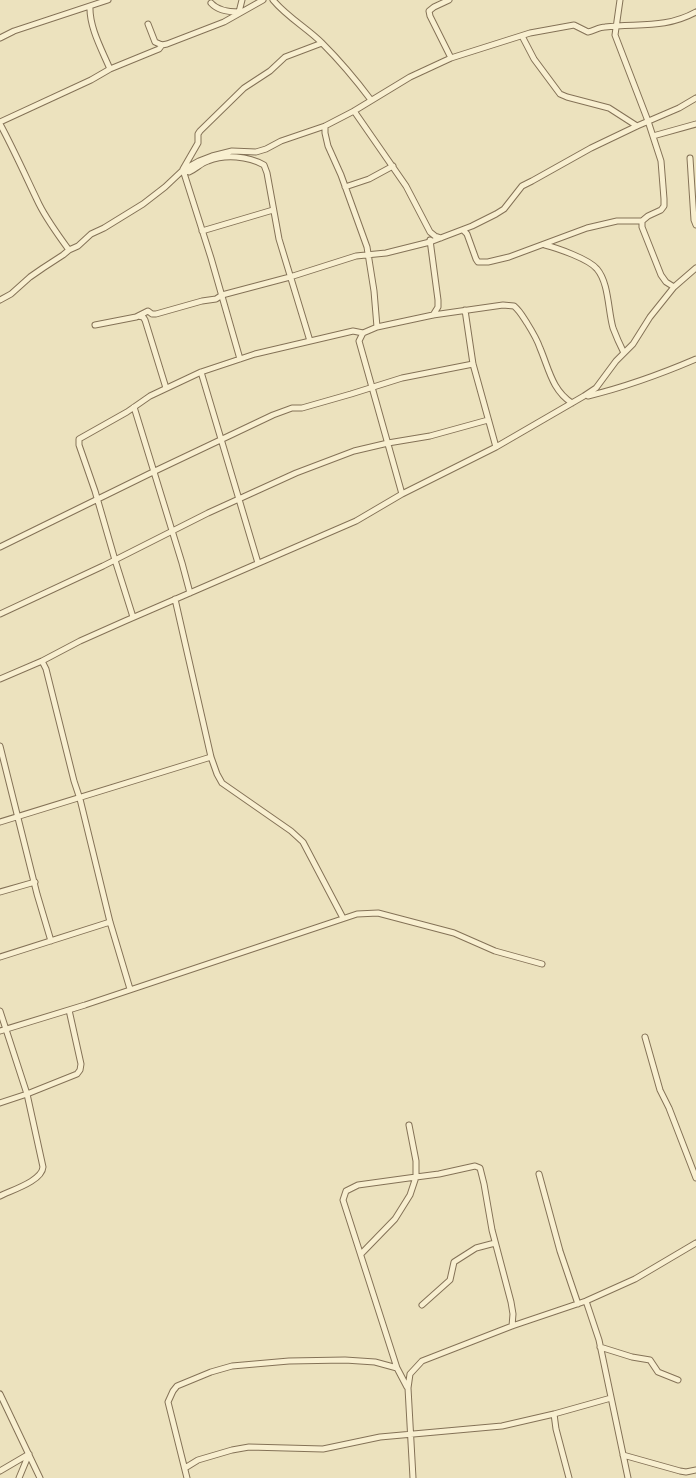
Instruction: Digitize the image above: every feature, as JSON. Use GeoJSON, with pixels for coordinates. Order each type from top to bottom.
{"type":"FeatureCollection","features":[{"type":"Feature","properties":{"kind":"street"},"geometry":{"type":"LineString","coordinates":[[0,38],[14,31],[108,0]]}},
{"type":"Feature","properties":{"kind":"street"},"geometry":{"type":"LineString","coordinates":[[239,12],[242,0]]}},
{"type":"Feature","properties":{"kind":"street"},"geometry":{"type":"LineString","coordinates":[[69,250],[39,204],[0,123],[91,80],[110,69],[159,49],[162,45],[224,22],[239,12],[263,0]]}},
{"type":"Feature","properties":{"kind":"street"},"geometry":{"type":"LineString","coordinates":[[272,0],[286,14],[322,43],[357,81],[371,100]]}},
{"type":"Feature","properties":{"kind":"street"},"geometry":{"type":"LineString","coordinates":[[449,0],[429,11],[430,16],[451,58]]}},
{"type":"Feature","properties":{"kind":"street"},"geometry":{"type":"LineString","coordinates":[[463,230],[467,234],[476,259],[478,262],[483,263],[509,257],[545,245],[587,228],[617,221],[642,221],[648,216],[661,210],[664,206],[661,161],[648,121],[616,36],[620,0]]}},
{"type":"Feature","properties":{"kind":"street"},"geometry":{"type":"LineString","coordinates":[[211,3],[214,7],[220,10],[239,12]]}},
{"type":"Feature","properties":{"kind":"street"},"geometry":{"type":"LineString","coordinates":[[90,6],[89,12],[94,30],[110,69]]}},
{"type":"Feature","properties":{"kind":"street"},"geometry":{"type":"LineString","coordinates":[[183,170],[212,156],[232,151],[256,152],[325,126],[354,111],[410,77],[451,58],[530,33],[574,25],[588,32],[604,27],[662,24],[696,12]]}},
{"type":"Feature","properties":{"kind":"street"},"geometry":{"type":"LineString","coordinates":[[148,24],[155,42],[162,45]]}},
{"type":"Feature","properties":{"kind":"street"},"geometry":{"type":"LineString","coordinates":[[522,36],[534,59],[560,94],[609,108],[637,126]]}},
{"type":"Feature","properties":{"kind":"street"},"geometry":{"type":"LineString","coordinates":[[0,300],[11,294],[30,277],[69,250],[78,246],[91,234],[104,228],[142,204],[165,187],[183,170],[198,143],[198,134],[200,131],[244,88],[270,71],[286,57],[322,43]]}},
{"type":"Feature","properties":{"kind":"street"},"geometry":{"type":"LineString","coordinates":[[95,325],[138,316],[148,311],[152,314],[156,314],[202,301],[216,299],[222,295],[290,277],[356,256],[386,253],[430,242],[463,230],[496,214],[509,204],[522,186],[591,148],[679,108],[696,98]]}},
{"type":"Feature","properties":{"kind":"street"},"geometry":{"type":"LineString","coordinates":[[354,111],[393,166],[417,205],[430,232],[441,238]]}},
{"type":"Feature","properties":{"kind":"street"},"geometry":{"type":"LineString","coordinates":[[653,136],[696,124]]}},
{"type":"Feature","properties":{"kind":"street"},"geometry":{"type":"LineString","coordinates":[[325,126],[326,138],[363,234],[368,254],[377,310],[377,327]]}},
{"type":"Feature","properties":{"kind":"street"},"geometry":{"type":"LineString","coordinates":[[183,170],[189,172],[207,161],[230,156],[264,165],[267,170],[279,239],[310,341]]}},
{"type":"Feature","properties":{"kind":"street"},"geometry":{"type":"LineString","coordinates":[[690,158],[694,220],[696,225]]}},
{"type":"Feature","properties":{"kind":"street"},"geometry":{"type":"LineString","coordinates":[[345,187],[369,178],[393,166]]}},
{"type":"Feature","properties":{"kind":"street"},"geometry":{"type":"LineString","coordinates":[[183,170],[222,295],[240,359]]}},
{"type":"Feature","properties":{"kind":"street"},"geometry":{"type":"LineString","coordinates":[[202,231],[273,210]]}},
{"type":"Feature","properties":{"kind":"street"},"geometry":{"type":"LineString","coordinates":[[642,221],[642,227],[661,275],[666,282],[674,287]]}},
{"type":"Feature","properties":{"kind":"street"},"geometry":{"type":"LineString","coordinates":[[430,232],[438,300],[438,307],[433,315]]}},
{"type":"Feature","properties":{"kind":"street"},"geometry":{"type":"LineString","coordinates":[[545,245],[577,257],[598,269],[607,297],[613,328],[624,353]]}},
{"type":"Feature","properties":{"kind":"street"},"geometry":{"type":"LineString","coordinates":[[0,679],[42,661],[80,641],[133,617],[356,521],[402,494],[496,447],[584,396],[596,388],[612,365],[633,344],[650,317],[674,287],[696,268]]}},
{"type":"Feature","properties":{"kind":"street"},"geometry":{"type":"LineString","coordinates":[[133,617],[114,560],[97,499],[78,440],[150,396],[166,388],[201,372],[255,354],[354,331],[363,333],[377,327],[433,315],[509,304],[518,309],[540,347],[556,388],[572,403]]}},
{"type":"Feature","properties":{"kind":"street"},"geometry":{"type":"LineString","coordinates":[[465,310],[473,364],[496,447]]}},
{"type":"Feature","properties":{"kind":"street"},"geometry":{"type":"LineString","coordinates":[[138,316],[143,317],[145,320],[166,388]]}},
{"type":"Feature","properties":{"kind":"street"},"geometry":{"type":"LineString","coordinates":[[363,333],[359,341],[402,494]]}},
{"type":"Feature","properties":{"kind":"street"},"geometry":{"type":"LineString","coordinates":[[584,396],[630,385],[696,359]]}},
{"type":"Feature","properties":{"kind":"street"},"geometry":{"type":"LineString","coordinates":[[0,547],[221,439],[284,411],[351,394],[402,378],[473,364]]}},
{"type":"Feature","properties":{"kind":"street"},"geometry":{"type":"LineString","coordinates":[[201,372],[258,563]]}},
{"type":"Feature","properties":{"kind":"street"},"geometry":{"type":"LineString","coordinates":[[134,407],[155,471],[190,593]]}},
{"type":"Feature","properties":{"kind":"street"},"geometry":{"type":"LineString","coordinates":[[0,614],[296,473],[354,451],[388,443],[430,436],[488,420]]}},
{"type":"Feature","properties":{"kind":"street"},"geometry":{"type":"LineString","coordinates":[[175,599],[211,758],[216,774],[222,783],[299,837],[343,918]]}},
{"type":"Feature","properties":{"kind":"street"},"geometry":{"type":"LineString","coordinates":[[42,661],[46,669],[72,776],[80,799],[110,922],[130,989]]}},
{"type":"Feature","properties":{"kind":"street"},"geometry":{"type":"LineString","coordinates":[[0,746],[51,941]]}},
{"type":"Feature","properties":{"kind":"street"},"geometry":{"type":"LineString","coordinates":[[0,822],[80,799],[211,758]]}},
{"type":"Feature","properties":{"kind":"street"},"geometry":{"type":"LineString","coordinates":[[0,892],[35,882]]}},
{"type":"Feature","properties":{"kind":"street"},"geometry":{"type":"LineString","coordinates":[[0,1031],[69,1010],[357,914],[378,913],[454,933],[495,951],[542,964]]}},
{"type":"Feature","properties":{"kind":"street"},"geometry":{"type":"LineString","coordinates":[[0,957],[110,922]]}},
{"type":"Feature","properties":{"kind":"street"},"geometry":{"type":"LineString","coordinates":[[0,1103],[77,1074],[80,1070],[81,1064],[69,1010]]}},
{"type":"Feature","properties":{"kind":"street"},"geometry":{"type":"LineString","coordinates":[[0,1011],[27,1094],[43,1162],[43,1171],[41,1175],[0,1196]]}},
{"type":"Feature","properties":{"kind":"street"},"geometry":{"type":"LineString","coordinates":[[645,1037],[660,1090],[669,1108],[696,1178]]}},
{"type":"Feature","properties":{"kind":"street"},"geometry":{"type":"LineString","coordinates":[[361,1254],[395,1219],[410,1195],[416,1176],[416,1161],[409,1125]]}},
{"type":"Feature","properties":{"kind":"street"},"geometry":{"type":"LineString","coordinates":[[408,1388],[397,1368],[343,1200],[346,1191],[358,1185],[439,1174],[475,1166],[480,1168],[495,1243],[511,1302],[513,1314],[512,1326]]}},
{"type":"Feature","properties":{"kind":"street"},"geometry":{"type":"LineString","coordinates":[[539,1174],[560,1251],[578,1304]]}},
{"type":"Feature","properties":{"kind":"street"},"geometry":{"type":"LineString","coordinates":[[422,1305],[450,1280],[454,1262],[476,1248],[495,1243]]}},
{"type":"Feature","properties":{"kind":"street"},"geometry":{"type":"LineString","coordinates":[[413,1478],[408,1388],[410,1374],[422,1361],[512,1326],[586,1301],[635,1278],[696,1244]]}},
{"type":"Feature","properties":{"kind":"street"},"geometry":{"type":"LineString","coordinates":[[586,1301],[600,1347],[628,1478]]}},
{"type":"Feature","properties":{"kind":"street"},"geometry":{"type":"LineString","coordinates":[[600,1347],[632,1357],[650,1360],[658,1372],[678,1380]]}},
{"type":"Feature","properties":{"kind":"street"},"geometry":{"type":"LineString","coordinates":[[187,1478],[168,1402],[177,1386],[211,1372],[232,1366],[260,1363],[345,1360],[375,1362],[387,1364],[397,1368]]}},
{"type":"Feature","properties":{"kind":"street"},"geometry":{"type":"LineString","coordinates":[[0,1394],[40,1478]]}},
{"type":"Feature","properties":{"kind":"street"},"geometry":{"type":"LineString","coordinates":[[185,1468],[198,1460],[232,1450],[249,1448],[323,1449],[380,1438],[411,1434],[502,1426],[554,1414],[611,1398]]}},
{"type":"Feature","properties":{"kind":"street"},"geometry":{"type":"LineString","coordinates":[[554,1414],[556,1429],[569,1478]]}},
{"type":"Feature","properties":{"kind":"street"},"geometry":{"type":"LineString","coordinates":[[0,1471],[29,1454]]}},
{"type":"Feature","properties":{"kind":"street"},"geometry":{"type":"LineString","coordinates":[[19,1478],[29,1454]]}},
{"type":"Feature","properties":{"kind":"street"},"geometry":{"type":"LineString","coordinates":[[623,1455],[680,1471],[686,1472],[696,1470]]}}]}
